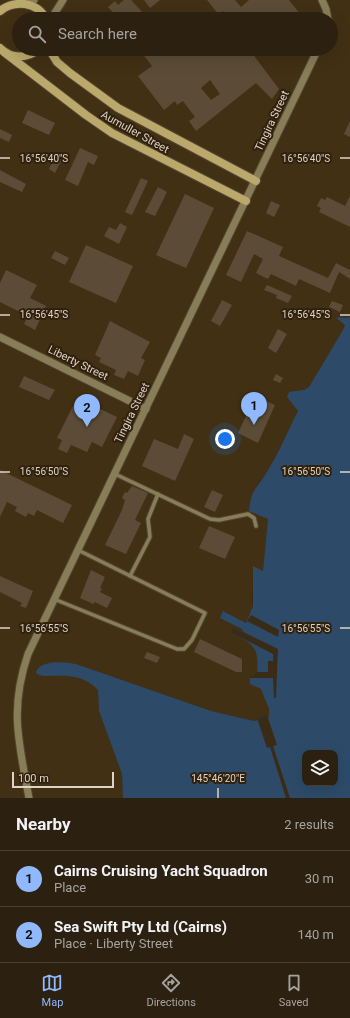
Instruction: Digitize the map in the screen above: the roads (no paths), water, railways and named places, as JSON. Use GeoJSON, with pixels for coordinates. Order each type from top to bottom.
{"type":"FeatureCollection","features":[{"type":"Feature","properties":{"kind":"street"},"geometry":{"type":"LineString","coordinates":[[0,4],[34,0]]}},
{"type":"Feature","properties":{"kind":"street"},"geometry":{"type":"LineString","coordinates":[[55,12],[63,0]]}},
{"type":"Feature","properties":{"kind":"street"},"geometry":{"type":"LineString","coordinates":[[322,0],[327,12]]}},
{"type":"Feature","properties":{"kind":"street"},"geometry":{"type":"LineString","coordinates":[[24,2],[32,5],[41,12]]}},
{"type":"Feature","properties":{"kind":"street"},"geometry":{"type":"LineString","coordinates":[[0,11],[11,3]]}},
{"type":"Feature","properties":{"kind":"street"},"geometry":{"type":"LineString","coordinates":[[2,50],[12,56],[26,56]]}},
{"type":"Feature","properties":{"kind":"street","name":"Aumuller Street"},"geometry":{"type":"LineString","coordinates":[[2,50],[86,116],[112,133],[246,201]]}},
{"type":"Feature","properties":{"kind":"street","name":"Aumuller Street"},"geometry":{"type":"LineString","coordinates":[[53,56],[57,62],[70,74],[118,108],[256,181]]}},
{"type":"Feature","properties":{"kind":"street","name":"Tingira Street"},"geometry":{"type":"LineString","coordinates":[[29,798],[16,726],[17,700],[22,672],[28,654],[315,56]]}},
{"type":"Feature","properties":{"kind":"street","name":"Liberty Street"},"geometry":{"type":"LineString","coordinates":[[0,337],[146,409]]}},
{"type":"Feature","properties":{"kind":"lane"},"geometry":{"type":"LineString","coordinates":[[115,474],[210,519],[219,520],[248,514],[254,518],[256,526]]}},
{"type":"Feature","properties":{"kind":"lane"},"geometry":{"type":"LineString","coordinates":[[130,576],[150,537],[148,519],[158,494]]}},
{"type":"Feature","properties":{"kind":"lane"},"geometry":{"type":"LineString","coordinates":[[54,599],[182,650],[187,648],[205,613],[78,550]]}},
{"type":"Feature","properties":{"kind":"water"},"geometry":{"type":"Polygon","coordinates":[[[338,317],[350,317],[350,798],[123,798],[122,774],[99,711],[98,690],[80,678],[71,676],[46,676],[36,673],[42,665],[47,663],[60,662],[76,664],[211,711],[254,721],[258,720],[257,718],[267,715],[269,718],[269,709],[261,689],[250,684],[250,678],[257,677],[257,659],[254,648],[245,640],[230,632],[233,627],[244,632],[242,629],[220,618],[223,611],[246,623],[253,606],[253,566],[263,571],[268,519],[249,511],[251,497],[276,455],[298,411],[287,397],[289,392],[304,390],[309,387],[345,325],[337,319],[338,317]]]}},
{"type":"Feature","properties":{"kind":"place","name":"Cairns Cruising Yacht Squadron"},"geometry":{"type":"Point","coordinates":[254,425]}},
{"type":"Feature","properties":{"kind":"place","name":"Sea Swift Pty Ltd (Cairns)"},"geometry":{"type":"Point","coordinates":[87,427]}}]}
